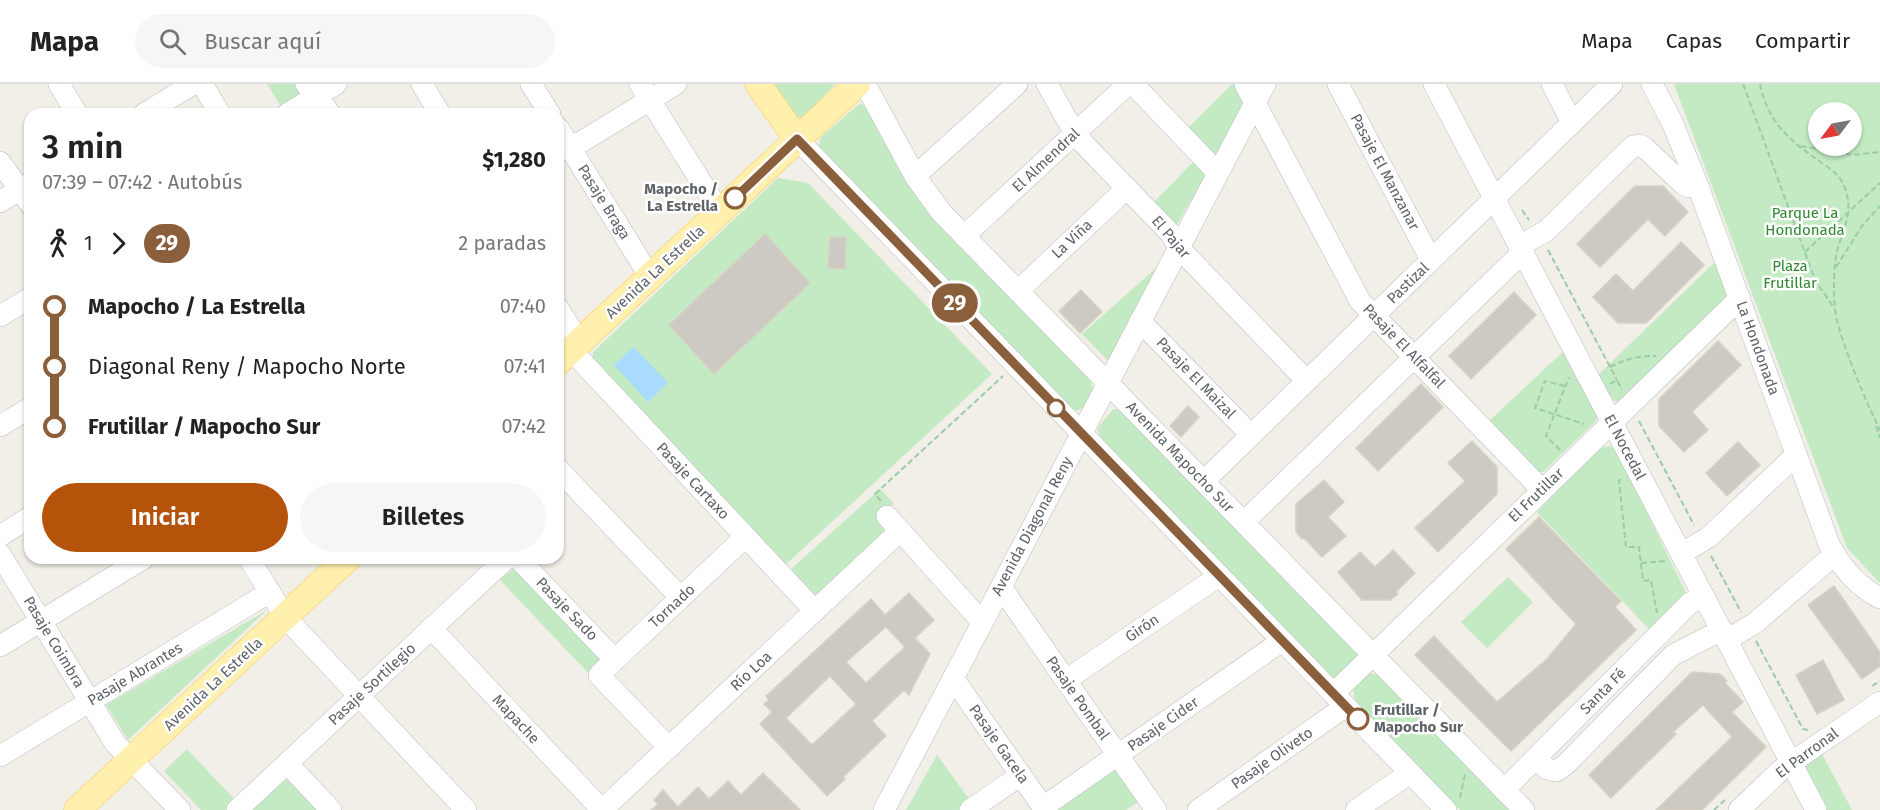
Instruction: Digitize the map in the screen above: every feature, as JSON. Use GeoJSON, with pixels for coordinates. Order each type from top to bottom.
{"type":"FeatureCollection","features":[{"type":"Feature","properties":{"kind":"main road"},"geometry":{"type":"LineString","coordinates":[[758,84],[797,139]]}},
{"type":"Feature","properties":{"kind":"main road","name":"Avenida La Estrella"},"geometry":{"type":"LineString","coordinates":[[570,352],[857,84]]}},
{"type":"Feature","properties":{"kind":"main road","name":"Avenida La Estrella"},"geometry":{"type":"LineString","coordinates":[[77,810],[341,564]]}},
{"type":"Feature","properties":{"kind":"street"},"geometry":{"type":"LineString","coordinates":[[59,84],[73,108]]}},
{"type":"Feature","properties":{"kind":"street"},"geometry":{"type":"LineString","coordinates":[[151,108],[171,90],[193,84]]}},
{"type":"Feature","properties":{"kind":"street"},"geometry":{"type":"LineString","coordinates":[[202,84],[216,108]]}},
{"type":"Feature","properties":{"kind":"street"},"geometry":{"type":"LineString","coordinates":[[293,108],[310,91],[336,84]]}},
{"type":"Feature","properties":{"kind":"street"},"geometry":{"type":"LineString","coordinates":[[422,84],[436,108]]}},
{"type":"Feature","properties":{"kind":"street"},"geometry":{"type":"LineString","coordinates":[[531,84],[546,108]]}},
{"type":"Feature","properties":{"kind":"street"},"geometry":{"type":"LineString","coordinates":[[564,149],[581,142],[645,92],[676,84]]}},
{"type":"Feature","properties":{"kind":"street","name":"Avenida Mapocho Sur"},"geometry":{"type":"LineString","coordinates":[[865,84],[915,176],[933,203],[1524,810]]}},
{"type":"Feature","properties":{"kind":"street"},"geometry":{"type":"LineString","coordinates":[[915,176],[1017,84]]}},
{"type":"Feature","properties":{"kind":"street","name":"El Pajar"},"geometry":{"type":"LineString","coordinates":[[1047,84],[1075,133],[1171,234],[1179,248],[1307,381]]}},
{"type":"Feature","properties":{"kind":"street","name":"El Almendral"},"geometry":{"type":"LineString","coordinates":[[964,236],[1128,84]]}},
{"type":"Feature","properties":{"kind":"street"},"geometry":{"type":"LineString","coordinates":[[1133,84],[1218,173]]}},
{"type":"Feature","properties":{"kind":"street","name":"Pasaje El Alfalfal"},"geometry":{"type":"LineString","coordinates":[[1245,84],[1357,296],[1542,490]]}},
{"type":"Feature","properties":{"kind":"street","name":"Avenida Diagonal Reny"},"geometry":{"type":"LineString","coordinates":[[884,810],[1265,84]]}},
{"type":"Feature","properties":{"kind":"street","name":"Pasaje El Manzanar"},"geometry":{"type":"LineString","coordinates":[[1338,84],[1431,260]]}},
{"type":"Feature","properties":{"kind":"street","name":"El Nocedal"},"geometry":{"type":"LineString","coordinates":[[1434,84],[1612,421],[1678,556],[1704,596],[1816,810]]}},
{"type":"Feature","properties":{"kind":"street"},"geometry":{"type":"LineString","coordinates":[[1552,84],[1572,123]]}},
{"type":"Feature","properties":{"kind":"street","name":"Pastizal"},"geometry":{"type":"LineString","coordinates":[[1204,481],[1431,260],[1497,203],[1612,84]]}},
{"type":"Feature","properties":{"kind":"street","name":"La Hondonada"},"geometry":{"type":"LineString","coordinates":[[1652,84],[1672,122],[1698,186],[1823,532],[1834,555],[1852,578],[1880,598]]}},
{"type":"Feature","properties":{"kind":"street"},"geometry":{"type":"LineString","coordinates":[[310,91],[327,108]]}},
{"type":"Feature","properties":{"kind":"street"},"geometry":{"type":"LineString","coordinates":[[645,92],[720,212]]}},
{"type":"Feature","properties":{"kind":"street"},"geometry":{"type":"LineString","coordinates":[[797,139],[1410,773],[1452,807]]}},
{"type":"Feature","properties":{"kind":"street"},"geometry":{"type":"LineString","coordinates":[[1244,522],[1414,357],[1521,249],[1546,231],[1633,146],[1639,145],[1646,148],[1683,184],[1689,187],[1698,186]]}},
{"type":"Feature","properties":{"kind":"street","name":"Pasaje Braga"},"geometry":{"type":"LineString","coordinates":[[564,149],[650,276]]}},
{"type":"Feature","properties":{"kind":"street"},"geometry":{"type":"LineString","coordinates":[[0,162],[9,178],[24,190]]}},
{"type":"Feature","properties":{"kind":"street","name":"La Viña"},"geometry":{"type":"LineString","coordinates":[[1018,291],[1127,188]]}},
{"type":"Feature","properties":{"kind":"street"},"geometry":{"type":"LineString","coordinates":[[0,202],[24,193]]}},
{"type":"Feature","properties":{"kind":"street","name":"El Frutillar"},"geometry":{"type":"LineString","coordinates":[[1339,700],[1373,655],[1740,298]]}},
{"type":"Feature","properties":{"kind":"street"},"geometry":{"type":"LineString","coordinates":[[0,316],[24,302]]}},
{"type":"Feature","properties":{"kind":"street","name":"Pasaje El Maizal"},"geometry":{"type":"LineString","coordinates":[[1140,321],[1251,435]]}},
{"type":"Feature","properties":{"kind":"street","name":"Pasaje Cartaxo"},"geometry":{"type":"LineString","coordinates":[[564,330],[570,352],[815,611]]}},
{"type":"Feature","properties":{"kind":"street"},"geometry":{"type":"LineString","coordinates":[[0,426],[24,412]]}},
{"type":"Feature","properties":{"kind":"street"},"geometry":{"type":"LineString","coordinates":[[1678,556],[1703,541],[1796,455]]}},
{"type":"Feature","properties":{"kind":"street"},"geometry":{"type":"LineString","coordinates":[[564,475],[681,598]]}},
{"type":"Feature","properties":{"kind":"street"},"geometry":{"type":"LineString","coordinates":[[0,536],[24,521]]}},
{"type":"Feature","properties":{"kind":"street"},"geometry":{"type":"LineString","coordinates":[[893,524],[982,622]]}},
{"type":"Feature","properties":{"kind":"street","name":"Río Loa"},"geometry":{"type":"LineString","coordinates":[[602,810],[815,611],[893,524]]}},
{"type":"Feature","properties":{"kind":"street","name":"Tornado"},"geometry":{"type":"LineString","coordinates":[[669,748],[599,675],[745,537]]}},
{"type":"Feature","properties":{"kind":"street","name":"Pasaje Coimbra"},"geometry":{"type":"LineString","coordinates":[[0,554],[115,743],[180,810]]}},
{"type":"Feature","properties":{"kind":"street"},"geometry":{"type":"LineString","coordinates":[[1536,758],[1547,769],[1556,771],[1565,765],[1673,655],[1749,627],[1834,555]]}},
{"type":"Feature","properties":{"kind":"street"},"geometry":{"type":"LineString","coordinates":[[0,646],[134,564]]}},
{"type":"Feature","properties":{"kind":"street"},"geometry":{"type":"LineString","coordinates":[[253,564],[285,616],[466,810]]}},
{"type":"Feature","properties":{"kind":"street","name":"Pasaje Sortilegio"},"geometry":{"type":"LineString","coordinates":[[237,810],[500,564]]}},
{"type":"Feature","properties":{"kind":"street","name":"Pasaje Sado"},"geometry":{"type":"LineString","coordinates":[[524,564],[615,660]]}},
{"type":"Feature","properties":{"kind":"street","name":"Girón"},"geometry":{"type":"LineString","coordinates":[[1066,680],[1219,576]]}},
{"type":"Feature","properties":{"kind":"street","name":"Pasaje Pombal"},"geometry":{"type":"LineString","coordinates":[[1001,586],[1118,755],[1146,807]]}},
{"type":"Feature","properties":{"kind":"street","name":"Pasaje Abrantes"},"geometry":{"type":"LineString","coordinates":[[0,756],[270,592]]}},
{"type":"Feature","properties":{"kind":"street","name":"Santa Fé"},"geometry":{"type":"LineString","coordinates":[[1504,790],[1690,603],[1704,596]]}},
{"type":"Feature","properties":{"kind":"street","name":"Mapache"},"geometry":{"type":"LineString","coordinates":[[431,628],[602,810]]}},
{"type":"Feature","properties":{"kind":"street","name":"Pasaje Cider"},"geometry":{"type":"LineString","coordinates":[[1044,809],[1282,641]]}},
{"type":"Feature","properties":{"kind":"street","name":"Pasaje Gacela"},"geometry":{"type":"LineString","coordinates":[[953,678],[1044,809]]}},
{"type":"Feature","properties":{"kind":"street","name":"El Parronal"},"geometry":{"type":"LineString","coordinates":[[1739,810],[1774,776],[1876,694]]}},
{"type":"Feature","properties":{"kind":"street","name":"Pasaje Oliveto"},"geometry":{"type":"LineString","coordinates":[[1198,810],[1339,700]]}},
{"type":"Feature","properties":{"kind":"street"},"geometry":{"type":"LineString","coordinates":[[287,763],[331,810]]}},
{"type":"Feature","properties":{"kind":"street"},"geometry":{"type":"LineString","coordinates":[[1356,810],[1410,773]]}},
{"type":"Feature","properties":{"kind":"street"},"geometry":{"type":"LineString","coordinates":[[970,810],[1021,775]]}},
{"type":"Feature","properties":{"kind":"path"},"geometry":{"type":"LineString","coordinates":[[1743,84],[1815,280],[1834,308]]}},
{"type":"Feature","properties":{"kind":"path"},"geometry":{"type":"LineString","coordinates":[[1760,84],[1764,103],[1775,123],[1798,146],[1830,168],[1843,183],[1850,199],[1847,225],[1838,248],[1834,308],[1838,331],[1860,388],[1880,430]]}},
{"type":"Feature","properties":{"kind":"path"},"geometry":{"type":"LineString","coordinates":[[1798,146],[1852,155],[1880,152]]}},
{"type":"Feature","properties":{"kind":"path"},"geometry":{"type":"LineString","coordinates":[[1805,252],[1880,183]]}},
{"type":"Feature","properties":{"kind":"path"},"geometry":{"type":"LineString","coordinates":[[1497,203],[1511,197],[1540,235],[1803,729],[1808,730]]}},
{"type":"Feature","properties":{"kind":"path"},"geometry":{"type":"LineString","coordinates":[[1836,269],[1862,226],[1880,206]]}},
{"type":"Feature","properties":{"kind":"path"},"geometry":{"type":"LineString","coordinates":[[1610,367],[1629,358],[1656,356],[1647,364]]}},
{"type":"Feature","properties":{"kind":"path"},"geometry":{"type":"LineString","coordinates":[[893,524],[891,512],[875,494],[1015,365]]}},
{"type":"Feature","properties":{"kind":"path"},"geometry":{"type":"LineString","coordinates":[[1560,450],[1546,436],[1572,369]]}},
{"type":"Feature","properties":{"kind":"path"},"geometry":{"type":"LineString","coordinates":[[1597,392],[1617,380]]}},
{"type":"Feature","properties":{"kind":"path"},"geometry":{"type":"LineString","coordinates":[[1565,386],[1545,381],[1535,408],[1587,425]]}},
{"type":"Feature","properties":{"kind":"path"},"geometry":{"type":"LineString","coordinates":[[1874,418],[1880,438]]}},
{"type":"Feature","properties":{"kind":"path"},"geometry":{"type":"LineString","coordinates":[[1624,478],[1619,481],[1626,547],[1639,547],[1643,581],[1652,580],[1658,619]]}},
{"type":"Feature","properties":{"kind":"path"},"geometry":{"type":"LineString","coordinates":[[1641,563],[1678,556]]}},
{"type":"Feature","properties":{"kind":"path"},"geometry":{"type":"LineString","coordinates":[[1876,694],[1880,681]]}},
{"type":"Feature","properties":{"kind":"path"},"geometry":{"type":"LineString","coordinates":[[1452,807],[1466,771],[1476,761]]}},
{"type":"Feature","properties":{"kind":"green space"},"geometry":{"type":"Polygon","coordinates":[[[267,84],[298,84],[302,90],[299,97],[282,108],[267,84]]]}},
{"type":"Feature","properties":{"kind":"green space"},"geometry":{"type":"Polygon","coordinates":[[[772,84],[835,84],[802,119],[791,113],[772,84]]]}},
{"type":"Feature","properties":{"kind":"green space"},"geometry":{"type":"Polygon","coordinates":[[[1232,84],[1238,84],[1246,103],[1214,158],[1186,130],[1232,84]]]}},
{"type":"Feature","properties":{"kind":"green space","name":"Parque La Hondonada"},"geometry":{"type":"Polygon","coordinates":[[[1674,84],[1880,84],[1880,583],[1847,548],[1674,84]]]}},
{"type":"Feature","properties":{"kind":"green space"},"geometry":{"type":"Polygon","coordinates":[[[859,104],[864,105],[903,177],[932,217],[1090,379],[1094,393],[1082,409],[1070,410],[821,151],[819,145],[821,137],[859,104]]]}},
{"type":"Feature","properties":{"kind":"green space"},"geometry":{"type":"Polygon","coordinates":[[[1196,159],[1208,172],[1176,226],[1154,202],[1196,159]]]}},
{"type":"Feature","properties":{"kind":"green space"},"geometry":{"type":"Polygon","coordinates":[[[778,178],[808,183],[992,374],[783,567],[592,363],[593,352],[778,178]]]}},
{"type":"Feature","properties":{"kind":"green space"},"geometry":{"type":"Polygon","coordinates":[[[1165,260],[1112,360],[1107,360],[1082,334],[1165,260]]]}},
{"type":"Feature","properties":{"kind":"green space"},"geometry":{"type":"Polygon","coordinates":[[[1717,260],[1731,292],[1727,299],[1625,400],[1617,402],[1611,398],[1598,375],[1717,260]]]}},
{"type":"Feature","properties":{"kind":"green space"},"geometry":{"type":"Polygon","coordinates":[[[1564,351],[1598,412],[1596,421],[1543,472],[1536,472],[1490,420],[1564,351]]]}},
{"type":"Feature","properties":{"kind":"green space"},"geometry":{"type":"Polygon","coordinates":[[[1113,409],[1122,410],[1357,651],[1359,661],[1341,680],[1332,678],[1103,442],[1097,429],[1113,409]]]}},
{"type":"Feature","properties":{"kind":"green space"},"geometry":{"type":"Polygon","coordinates":[[[1611,446],[1619,455],[1687,595],[1652,632],[1537,512],[1600,448],[1611,446]]]}},
{"type":"Feature","properties":{"kind":"green space"},"geometry":{"type":"Polygon","coordinates":[[[880,489],[894,504],[877,519],[892,535],[818,602],[790,570],[880,489]]]}},
{"type":"Feature","properties":{"kind":"green space"},"geometry":{"type":"Polygon","coordinates":[[[518,564],[607,660],[592,677],[500,580],[518,564]]]}},
{"type":"Feature","properties":{"kind":"green space"},"geometry":{"type":"Polygon","coordinates":[[[1508,577],[1533,602],[1487,648],[1461,622],[1508,577]]]}},
{"type":"Feature","properties":{"kind":"green space"},"geometry":{"type":"Polygon","coordinates":[[[267,610],[128,740],[106,705],[267,610]]]}},
{"type":"Feature","properties":{"kind":"green space"},"geometry":{"type":"Polygon","coordinates":[[[1369,673],[1382,675],[1509,810],[1460,810],[1356,703],[1353,690],[1369,673]]]}},
{"type":"Feature","properties":{"kind":"green space"},"geometry":{"type":"Polygon","coordinates":[[[187,749],[235,800],[225,810],[201,810],[164,771],[187,749]]]}},
{"type":"Feature","properties":{"kind":"green space"},"geometry":{"type":"Polygon","coordinates":[[[1822,754],[1852,810],[1822,810],[1804,767],[1822,754]]]}},
{"type":"Feature","properties":{"kind":"green space"},"geometry":{"type":"Polygon","coordinates":[[[937,755],[972,803],[962,810],[906,810],[937,755]]]}},
{"type":"Feature","properties":{"kind":"green space"},"geometry":{"type":"Polygon","coordinates":[[[1116,763],[1141,800],[1126,810],[1054,810],[1116,763]]]}},
{"type":"Feature","properties":{"kind":"green space"},"geometry":{"type":"Polygon","coordinates":[[[284,776],[317,810],[250,810],[284,776]]]}},
{"type":"Feature","properties":{"kind":"water"},"geometry":{"type":"Polygon","coordinates":[[[634,347],[668,383],[648,402],[614,365],[634,347]]]}},
{"type":"Feature","properties":{"kind":"building"},"geometry":{"type":"Polygon","coordinates":[[[1635,186],[1663,186],[1688,212],[1665,236],[1648,219],[1600,267],[1577,244],[1635,186]]]}},
{"type":"Feature","properties":{"kind":"building"},"geometry":{"type":"Polygon","coordinates":[[[765,234],[810,283],[714,374],[669,325],[765,234]]]}},
{"type":"Feature","properties":{"kind":"building"},"geometry":{"type":"Polygon","coordinates":[[[830,237],[846,237],[845,269],[828,268],[830,237]]]}},
{"type":"Feature","properties":{"kind":"building"},"geometry":{"type":"Polygon","coordinates":[[[1681,242],[1704,265],[1646,323],[1618,323],[1593,297],[1616,274],[1633,291],[1681,242]]]}},
{"type":"Feature","properties":{"kind":"building"},"geometry":{"type":"Polygon","coordinates":[[[1081,290],[1102,312],[1080,333],[1059,311],[1081,290]]]}},
{"type":"Feature","properties":{"kind":"building"},"geometry":{"type":"Polygon","coordinates":[[[1514,292],[1536,315],[1471,379],[1449,356],[1514,292]]]}},
{"type":"Feature","properties":{"kind":"building"},"geometry":{"type":"Polygon","coordinates":[[[1718,341],[1741,365],[1692,412],[1708,430],[1684,452],[1659,426],[1659,399],[1718,341]]]}},
{"type":"Feature","properties":{"kind":"building"},"geometry":{"type":"Polygon","coordinates":[[[1421,384],[1443,407],[1378,471],[1356,448],[1421,384]]]}},
{"type":"Feature","properties":{"kind":"building"},"geometry":{"type":"Polygon","coordinates":[[[1188,406],[1199,417],[1181,437],[1170,426],[1188,406]]]}},
{"type":"Feature","properties":{"kind":"building"},"geometry":{"type":"Polygon","coordinates":[[[1472,441],[1497,467],[1497,494],[1438,552],[1415,528],[1465,481],[1448,463],[1472,441]]]}},
{"type":"Feature","properties":{"kind":"building"},"geometry":{"type":"Polygon","coordinates":[[[1738,442],[1760,465],[1727,496],[1706,473],[1738,442]]]}},
{"type":"Feature","properties":{"kind":"building"},"geometry":{"type":"Polygon","coordinates":[[[1324,480],[1344,502],[1328,517],[1346,536],[1322,557],[1296,532],[1296,504],[1324,480]]]}},
{"type":"Feature","properties":{"kind":"building"},"geometry":{"type":"Polygon","coordinates":[[[1539,517],[1621,601],[1615,607],[1636,630],[1511,751],[1415,655],[1434,636],[1497,702],[1547,659],[1576,624],[1506,549],[1539,517]]]}},
{"type":"Feature","properties":{"kind":"building"},"geometry":{"type":"Polygon","coordinates":[[[1393,550],[1415,573],[1390,600],[1362,600],[1338,572],[1360,552],[1375,567],[1393,550]]]}},
{"type":"Feature","properties":{"kind":"building"},"geometry":{"type":"Polygon","coordinates":[[[1834,586],[1880,652],[1880,666],[1862,679],[1808,605],[1834,586]]]}},
{"type":"Feature","properties":{"kind":"building"},"geometry":{"type":"Polygon","coordinates":[[[909,593],[934,620],[915,638],[930,654],[909,695],[904,690],[872,721],[886,736],[843,777],[845,779],[827,796],[760,724],[772,712],[764,704],[769,700],[766,696],[871,599],[885,615],[909,593]],[[886,627],[846,662],[866,683],[905,647],[886,627]],[[830,676],[786,718],[812,745],[856,704],[830,676]]]}},
{"type":"Feature","properties":{"kind":"building"},"geometry":{"type":"Polygon","coordinates":[[[1823,660],[1844,700],[1817,714],[1796,675],[1823,660]]]}},
{"type":"Feature","properties":{"kind":"building"},"geometry":{"type":"Polygon","coordinates":[[[1692,672],[1720,674],[1727,681],[1725,683],[1743,702],[1732,712],[1766,747],[1702,810],[1656,810],[1732,737],[1703,705],[1673,732],[1676,734],[1611,798],[1589,775],[1692,672]]]}},
{"type":"Feature","properties":{"kind":"building"},"geometry":{"type":"Polygon","coordinates":[[[763,773],[800,810],[651,810],[658,804],[654,800],[663,790],[678,807],[698,787],[709,799],[728,781],[741,795],[763,773]]]}},
{"type":"Feature","properties":{"kind":"bus line","name":"29"},"geometry":{"type":"LineString","coordinates":[[735,198],[797,139],[1358,719]]}},
{"type":"Feature","properties":{"kind":"place","name":"Mapocho / La Estrella"},"geometry":{"type":"Point","coordinates":[735,198]}},
{"type":"Feature","properties":{"kind":"place","name":"Frutillar / Mapocho Sur"},"geometry":{"type":"Point","coordinates":[1358,719]}},
{"type":"Feature","properties":{"kind":"park label","name":"Plaza Frutillar"},"geometry":{"type":"Point","coordinates":[1790,274]}}]}
